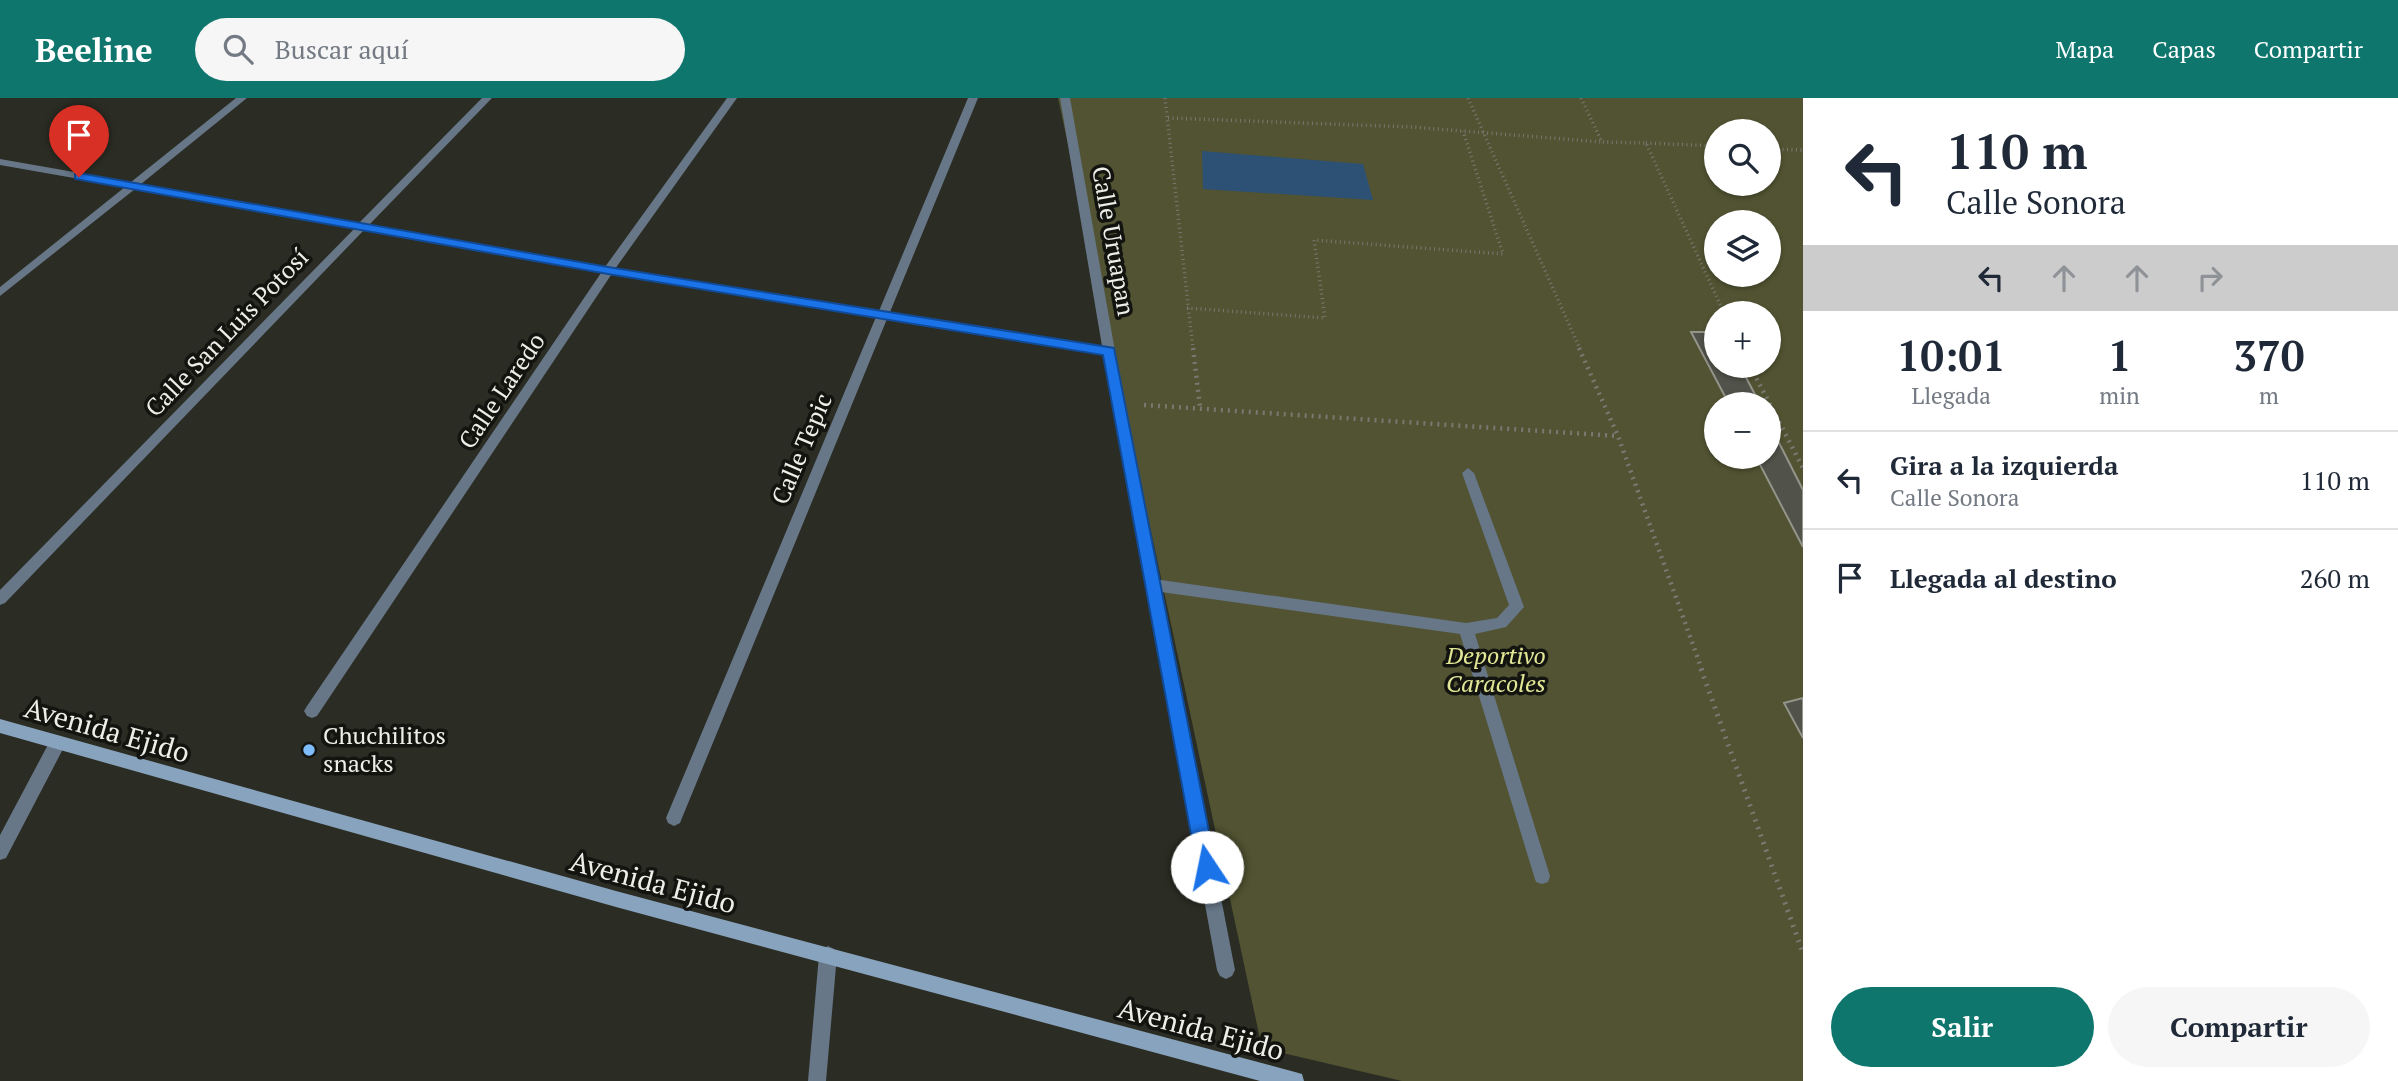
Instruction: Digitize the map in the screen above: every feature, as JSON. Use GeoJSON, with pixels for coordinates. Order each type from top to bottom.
{"type":"FeatureCollection","features":[{"type":"Feature","properties":{"kind":"main road","name":"Avenida Ejido"},"geometry":{"type":"LineString","coordinates":[[0,726],[57,744],[1295,1081]]}},
{"type":"Feature","properties":{"kind":"street"},"geometry":{"type":"LineString","coordinates":[[0,293],[242,98]]}},
{"type":"Feature","properties":{"kind":"street","name":"Calle San Luis Potosí"},"geometry":{"type":"LineString","coordinates":[[0,599],[359,226],[487,98]]}},
{"type":"Feature","properties":{"kind":"street","name":"Calle Laredo"},"geometry":{"type":"LineString","coordinates":[[312,711],[608,271],[732,98]]}},
{"type":"Feature","properties":{"kind":"street","name":"Calle Tepic"},"geometry":{"type":"LineString","coordinates":[[674,818],[973,98]]}},
{"type":"Feature","properties":{"kind":"street","name":"Calle Uruapan"},"geometry":{"type":"LineString","coordinates":[[1065,98],[1109,351],[1226,970]]}},
{"type":"Feature","properties":{"kind":"street"},"geometry":{"type":"LineString","coordinates":[[0,162],[608,271],[1109,351]]}},
{"type":"Feature","properties":{"kind":"street"},"geometry":{"type":"LineString","coordinates":[[1154,584],[1466,629],[1502,623],[1517,607],[1468,473]]}},
{"type":"Feature","properties":{"kind":"street"},"geometry":{"type":"LineString","coordinates":[[1466,629],[1542,876]]}},
{"type":"Feature","properties":{"kind":"street"},"geometry":{"type":"LineString","coordinates":[[0,852],[57,744]]}},
{"type":"Feature","properties":{"kind":"street"},"geometry":{"type":"LineString","coordinates":[[817,1081],[828,955]]}},
{"type":"Feature","properties":{"kind":"path"},"geometry":{"type":"LineString","coordinates":[[1165,98],[1200,407]]}},
{"type":"Feature","properties":{"kind":"path"},"geometry":{"type":"LineString","coordinates":[[1468,98],[1480,133],[1618,436],[1803,953]]}},
{"type":"Feature","properties":{"kind":"path"},"geometry":{"type":"LineString","coordinates":[[1581,98],[1602,142]]}},
{"type":"Feature","properties":{"kind":"path"},"geometry":{"type":"LineString","coordinates":[[1167,118],[1463,131],[1602,142],[1704,145]]}},
{"type":"Feature","properties":{"kind":"path"},"geometry":{"type":"LineString","coordinates":[[1187,308],[1325,318],[1314,240],[1503,254],[1463,131]]}},
{"type":"Feature","properties":{"kind":"path"},"geometry":{"type":"LineString","coordinates":[[1646,143],[1718,301]]}},
{"type":"Feature","properties":{"kind":"path"},"geometry":{"type":"LineString","coordinates":[[1781,149],[1803,150]]}},
{"type":"Feature","properties":{"kind":"path"},"geometry":{"type":"LineString","coordinates":[[1756,378],[1803,468]]}},
{"type":"Feature","properties":{"kind":"path"},"geometry":{"type":"LineString","coordinates":[[1121,404],[1618,436]]}},
{"type":"Feature","properties":{"kind":"green space","name":"Deportivo Caracoles"},"geometry":{"type":"Polygon","coordinates":[[[1058,98],[1803,98],[1803,1081],[1402,1081],[1262,1048],[1058,98]]]}},
{"type":"Feature","properties":{"kind":"water"},"geometry":{"type":"Polygon","coordinates":[[[1202,151],[1363,164],[1373,200],[1203,189],[1202,151]]]}},
{"type":"Feature","properties":{"kind":"building"},"geometry":{"type":"Polygon","coordinates":[[[1691,332],[1704,332],[1704,357],[1691,332]]]}},
{"type":"Feature","properties":{"kind":"building"},"geometry":{"type":"Polygon","coordinates":[[[1715,378],[1746,378],[1754,392],[1723,392],[1715,378]]]}},
{"type":"Feature","properties":{"kind":"building"},"geometry":{"type":"Polygon","coordinates":[[[1781,447],[1803,490],[1803,547],[1762,469],[1781,469],[1781,447]]]}},
{"type":"Feature","properties":{"kind":"building"},"geometry":{"type":"Polygon","coordinates":[[[1803,698],[1803,738],[1784,703],[1803,698]]]}},
{"type":"Feature","properties":{"kind":"place","name":"Chuchilitos snacks"},"geometry":{"type":"Point","coordinates":[309,750]}},
{"type":"Feature","properties":{"kind":"route"},"geometry":{"type":"LineString","coordinates":[[79,177],[608,271],[1109,351],[1207,867]]}}]}
